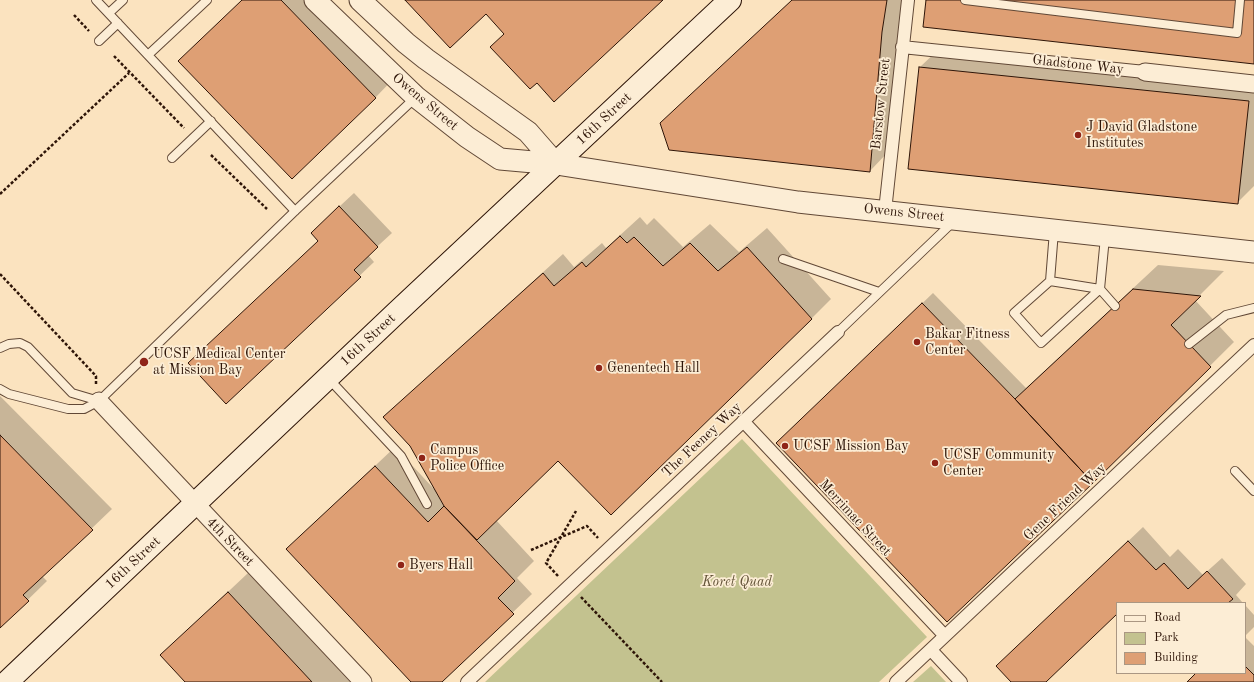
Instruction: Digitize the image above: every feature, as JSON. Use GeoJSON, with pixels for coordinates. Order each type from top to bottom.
{"type":"FeatureCollection","features":[{"type":"Feature","properties":{"kind":"main road","name":"16th Street"},"geometry":{"type":"LineString","coordinates":[[7,682],[730,0]]}},
{"type":"Feature","properties":{"kind":"street","name":"Owens Street"},"geometry":{"type":"LineString","coordinates":[[315,0],[416,97],[466,136],[500,159],[556,164],[798,202],[1254,252]]}},
{"type":"Feature","properties":{"kind":"street"},"geometry":{"type":"LineString","coordinates":[[360,0],[411,47],[528,132],[556,164]]}},
{"type":"Feature","properties":{"kind":"street","name":"Barstow Street"},"geometry":{"type":"LineString","coordinates":[[885,211],[908,0]]}},
{"type":"Feature","properties":{"kind":"street","name":"Gladstone Way"},"geometry":{"type":"LineString","coordinates":[[902,47],[1254,84]]}},
{"type":"Feature","properties":{"kind":"street","name":"The Feeney Way"},"geometry":{"type":"LineString","coordinates":[[467,682],[838,332]]}},
{"type":"Feature","properties":{"kind":"street","name":"Gene Friend Way"},"geometry":{"type":"LineString","coordinates":[[896,682],[1254,345]]}},
{"type":"Feature","properties":{"kind":"street","name":"4th Street"},"geometry":{"type":"LineString","coordinates":[[99,401],[195,505],[363,682]]}},
{"type":"Feature","properties":{"kind":"street","name":"Merrimac Street"},"geometry":{"type":"LineString","coordinates":[[743,421],[945,636]]}},
{"type":"Feature","properties":{"kind":"street"},"geometry":{"type":"LineString","coordinates":[[931,650],[961,682]]}},
{"type":"Feature","properties":{"kind":"lane"},"geometry":{"type":"LineString","coordinates":[[96,0],[295,211]]}},
{"type":"Feature","properties":{"kind":"lane"},"geometry":{"type":"LineString","coordinates":[[109,13],[123,0]]}},
{"type":"Feature","properties":{"kind":"lane"},"geometry":{"type":"LineString","coordinates":[[148,55],[207,0]]}},
{"type":"Feature","properties":{"kind":"lane"},"geometry":{"type":"LineString","coordinates":[[965,0],[1236,33],[1240,0]]}},
{"type":"Feature","properties":{"kind":"lane"},"geometry":{"type":"LineString","coordinates":[[99,41],[118,23]]}},
{"type":"Feature","properties":{"kind":"lane"},"geometry":{"type":"LineString","coordinates":[[0,389],[8,394],[68,409],[84,409],[99,401],[295,211],[416,97]]}},
{"type":"Feature","properties":{"kind":"lane"},"geometry":{"type":"LineString","coordinates":[[172,158],[211,121]]}},
{"type":"Feature","properties":{"kind":"lane","name":"The Feeney Way"},"geometry":{"type":"LineString","coordinates":[[838,332],[957,219]]}},
{"type":"Feature","properties":{"kind":"lane"},"geometry":{"type":"LineString","coordinates":[[1054,230],[1050,281],[1014,313],[1041,343],[1100,289],[1105,235]]}},
{"type":"Feature","properties":{"kind":"lane"},"geometry":{"type":"LineString","coordinates":[[783,259],[879,292]]}},
{"type":"Feature","properties":{"kind":"lane"},"geometry":{"type":"LineString","coordinates":[[1050,281],[1100,289],[1115,306]]}},
{"type":"Feature","properties":{"kind":"lane"},"geometry":{"type":"LineString","coordinates":[[1189,344],[1226,315],[1254,308]]}},
{"type":"Feature","properties":{"kind":"lane"},"geometry":{"type":"LineString","coordinates":[[0,348],[10,344],[20,343],[28,347],[72,393],[99,401]]}},
{"type":"Feature","properties":{"kind":"lane"},"geometry":{"type":"LineString","coordinates":[[328,378],[401,456],[427,504]]}},
{"type":"Feature","properties":{"kind":"lane"},"geometry":{"type":"LineString","coordinates":[[1235,471],[1254,492]]}},
{"type":"Feature","properties":{"kind":"path"},"geometry":{"type":"LineString","coordinates":[[74,15],[90,31]]}},
{"type":"Feature","properties":{"kind":"path"},"geometry":{"type":"LineString","coordinates":[[114,56],[187,131]]}},
{"type":"Feature","properties":{"kind":"path"},"geometry":{"type":"LineString","coordinates":[[0,194],[129,73]]}},
{"type":"Feature","properties":{"kind":"path"},"geometry":{"type":"LineString","coordinates":[[211,155],[267,210]]}},
{"type":"Feature","properties":{"kind":"path"},"geometry":{"type":"LineString","coordinates":[[0,274],[96,376],[99,401]]}},
{"type":"Feature","properties":{"kind":"path"},"geometry":{"type":"LineString","coordinates":[[546,563],[576,511]]}},
{"type":"Feature","properties":{"kind":"path"},"geometry":{"type":"LineString","coordinates":[[531,550],[587,526]]}},
{"type":"Feature","properties":{"kind":"path"},"geometry":{"type":"LineString","coordinates":[[570,585],[662,682]]}},
{"type":"Feature","properties":{"kind":"green space","name":"Koret Quad"},"geometry":{"type":"Polygon","coordinates":[[[742,439],[927,637],[879,682],[485,682],[742,439]]]}},
{"type":"Feature","properties":{"kind":"green space"},"geometry":{"type":"Polygon","coordinates":[[[931,666],[946,682],[913,682],[931,666]]]}},
{"type":"Feature","properties":{"kind":"building"},"geometry":{"type":"Polygon","coordinates":[[[242,0],[281,0],[376,98],[292,179],[178,61],[242,0]]]}},
{"type":"Feature","properties":{"kind":"building"},"geometry":{"type":"Polygon","coordinates":[[[405,0],[663,0],[554,102],[537,83],[530,89],[490,47],[504,34],[486,14],[450,48],[405,0]]]}},
{"type":"Feature","properties":{"kind":"building"},"geometry":{"type":"Polygon","coordinates":[[[792,0],[887,0],[882,32],[870,172],[669,150],[660,123],[792,0]]]}},
{"type":"Feature","properties":{"kind":"building"},"geometry":{"type":"Polygon","coordinates":[[[926,0],[1254,0],[1254,64],[923,27],[926,0]]]}},
{"type":"Feature","properties":{"kind":"building","name":"J David Gladstone Institutes"},"geometry":{"type":"Polygon","coordinates":[[[919,67],[1249,101],[1238,204],[908,169],[919,67]]]}},
{"type":"Feature","properties":{"kind":"building"},"geometry":{"type":"Polygon","coordinates":[[[339,206],[378,247],[354,270],[361,277],[226,404],[188,363],[318,241],[311,233],[339,206]]]}},
{"type":"Feature","properties":{"kind":"building","name":"Genentech Hall"},"geometry":{"type":"Polygon","coordinates":[[[620,236],[627,243],[634,237],[663,266],[690,243],[718,271],[747,247],[812,319],[611,515],[558,461],[477,540],[444,506],[410,446],[383,417],[543,273],[554,286],[582,262],[586,267],[620,236]]]}},
{"type":"Feature","properties":{"kind":"building"},"geometry":{"type":"Polygon","coordinates":[[[1133,289],[1201,296],[1171,325],[1211,367],[1093,483],[1015,399],[1133,289]]]}},
{"type":"Feature","properties":{"kind":"building","name":"UCSF Community Center"},"geometry":{"type":"Polygon","coordinates":[[[922,303],[1015,399],[1093,483],[947,622],[776,443],[922,303]]]}},
{"type":"Feature","properties":{"kind":"building"},"geometry":{"type":"Polygon","coordinates":[[[0,435],[93,530],[23,595],[29,601],[0,628],[0,435]]]}},
{"type":"Feature","properties":{"kind":"building","name":"Byers Hall"},"geometry":{"type":"Polygon","coordinates":[[[375,466],[428,522],[444,506],[515,581],[498,598],[514,614],[442,682],[411,682],[286,549],[375,466]]]}},
{"type":"Feature","properties":{"kind":"building"},"geometry":{"type":"Polygon","coordinates":[[[1128,541],[1156,570],[1164,563],[1188,589],[1207,571],[1233,599],[1229,602],[1116,602],[1116,615],[1046,682],[1011,682],[996,666],[1128,541]]]}},
{"type":"Feature","properties":{"kind":"building"},"geometry":{"type":"Polygon","coordinates":[[[228,592],[312,682],[185,682],[160,655],[228,592]]]}},
{"type":"Feature","properties":{"kind":"building"},"geometry":{"type":"Polygon","coordinates":[[[1246,667],[1254,675],[1254,682],[1187,682],[1195,674],[1246,674],[1246,667]]]}},
{"type":"Feature","properties":{"kind":"place","name":"J David Gladstone Institutes"},"geometry":{"type":"Point","coordinates":[1078,135]}},
{"type":"Feature","properties":{"kind":"place","name":"Bakar Fitness Center"},"geometry":{"type":"Point","coordinates":[917,342]}},
{"type":"Feature","properties":{"kind":"place","name":"UCSF Medical Center at Mission Bay"},"geometry":{"type":"Point","coordinates":[144,362]}},
{"type":"Feature","properties":{"kind":"place","name":"Genentech Hall"},"geometry":{"type":"Point","coordinates":[599,368]}},
{"type":"Feature","properties":{"kind":"place","name":"UCSF Mission Bay"},"geometry":{"type":"Point","coordinates":[785,446]}},
{"type":"Feature","properties":{"kind":"place","name":"Campus Police Office"},"geometry":{"type":"Point","coordinates":[422,458]}},
{"type":"Feature","properties":{"kind":"place","name":"UCSF Community Center"},"geometry":{"type":"Point","coordinates":[935,463]}},
{"type":"Feature","properties":{"kind":"place","name":"Byers Hall"},"geometry":{"type":"Point","coordinates":[401,565]}}]}
